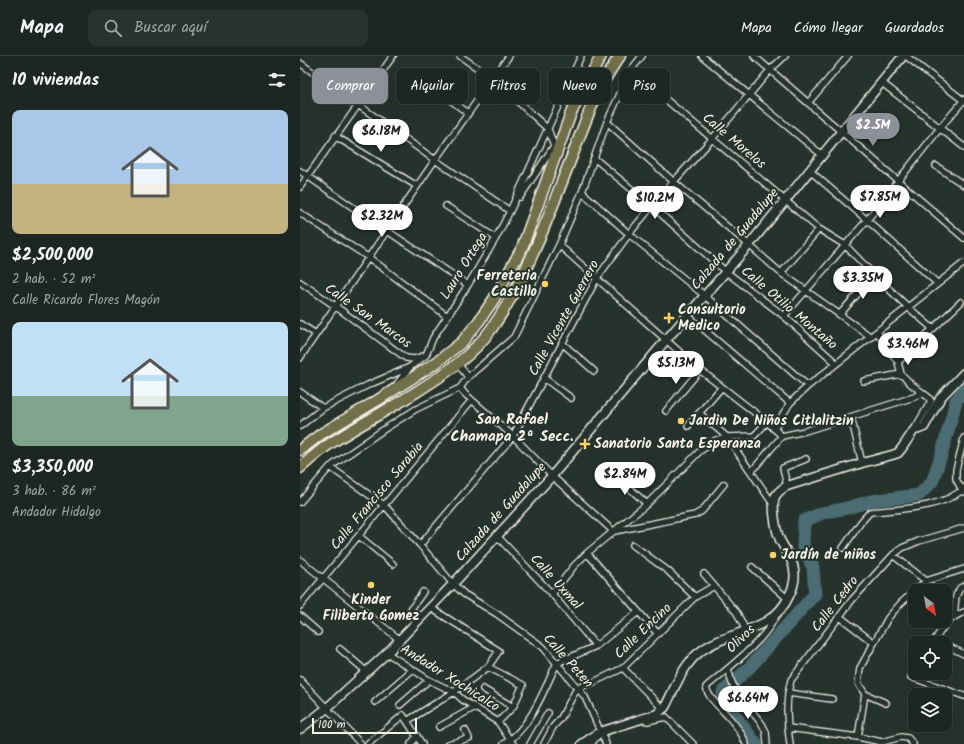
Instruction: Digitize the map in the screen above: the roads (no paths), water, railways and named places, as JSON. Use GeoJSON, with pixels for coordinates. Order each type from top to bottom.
{"type":"FeatureCollection","features":[{"type":"Feature","properties":{"kind":"highway"},"geometry":{"type":"LineString","coordinates":[[300,450],[321,434],[393,391],[437,362],[462,342],[479,321],[494,299],[522,248],[571,113],[601,56]]}},
{"type":"Feature","properties":{"kind":"highway"},"geometry":{"type":"LineString","coordinates":[[300,468],[329,444],[446,374],[473,350],[491,329],[507,305],[535,248],[586,118],[606,76],[620,56]]}},
{"type":"Feature","properties":{"kind":"street"},"geometry":{"type":"LineString","coordinates":[[384,68],[393,56]]}},
{"type":"Feature","properties":{"kind":"street"},"geometry":{"type":"LineString","coordinates":[[460,56],[477,68]]}},
{"type":"Feature","properties":{"kind":"street"},"geometry":{"type":"LineString","coordinates":[[500,68],[509,56]]}},
{"type":"Feature","properties":{"kind":"street","name":"Lauro Ortega"},"geometry":{"type":"LineString","coordinates":[[300,426],[323,408],[368,385],[410,367],[426,355],[433,338],[496,238],[510,211],[581,56]]}},
{"type":"Feature","properties":{"kind":"street"},"geometry":{"type":"LineString","coordinates":[[633,68],[642,56]]}},
{"type":"Feature","properties":{"kind":"street"},"geometry":{"type":"LineString","coordinates":[[702,56],[822,155]]}},
{"type":"Feature","properties":{"kind":"street"},"geometry":{"type":"LineString","coordinates":[[754,56],[963,236]]}},
{"type":"Feature","properties":{"kind":"street","name":"Calle Vicente Guerrero"},"geometry":{"type":"LineString","coordinates":[[420,545],[513,436],[597,278],[629,234],[770,70],[785,56]]}},
{"type":"Feature","properties":{"kind":"street"},"geometry":{"type":"LineString","coordinates":[[808,102],[848,56]]}},
{"type":"Feature","properties":{"kind":"street"},"geometry":{"type":"LineString","coordinates":[[784,316],[867,220],[964,100],[904,56]]}},
{"type":"Feature","properties":{"kind":"street","name":"Calzada de Guadalupe"},"geometry":{"type":"LineString","coordinates":[[300,729],[327,708],[388,653],[552,476],[687,314],[749,245],[881,82],[904,56]]}},
{"type":"Feature","properties":{"kind":"street"},"geometry":{"type":"LineString","coordinates":[[300,63],[312,71]]}},
{"type":"Feature","properties":{"kind":"street"},"geometry":{"type":"LineString","coordinates":[[881,82],[964,147]]}},
{"type":"Feature","properties":{"kind":"street"},"geometry":{"type":"LineString","coordinates":[[300,502],[330,466],[416,409],[460,388],[468,377],[514,337],[559,245],[582,192],[608,122],[619,97]]}},
{"type":"Feature","properties":{"kind":"street"},"geometry":{"type":"LineString","coordinates":[[300,358],[434,160],[476,101]]}},
{"type":"Feature","properties":{"kind":"street","name":"Calle Morelos"},"geometry":{"type":"LineString","coordinates":[[670,103],[819,229],[845,245],[874,275],[933,329]]}},
{"type":"Feature","properties":{"kind":"street"},"geometry":{"type":"LineString","coordinates":[[300,187],[358,104],[434,160],[510,211],[554,146],[548,129],[521,104]]}},
{"type":"Feature","properties":{"kind":"street"},"geometry":{"type":"LineString","coordinates":[[456,104],[468,113]]}},
{"type":"Feature","properties":{"kind":"street"},"geometry":{"type":"LineString","coordinates":[[608,122],[674,182],[781,274],[871,337]]}},
{"type":"Feature","properties":{"kind":"street"},"geometry":{"type":"LineString","coordinates":[[335,136],[417,186]]}},
{"type":"Feature","properties":{"kind":"street","name":"Calle Otilio Montaño"},"geometry":{"type":"LineString","coordinates":[[594,158],[652,206],[725,271],[784,316],[836,363]]}},
{"type":"Feature","properties":{"kind":"street"},"geometry":{"type":"LineString","coordinates":[[936,166],[964,183]]}},
{"type":"Feature","properties":{"kind":"street"},"geometry":{"type":"LineString","coordinates":[[809,170],[937,283]]}},
{"type":"Feature","properties":{"kind":"street"},"geometry":{"type":"LineString","coordinates":[[300,171],[468,284]]}},
{"type":"Feature","properties":{"kind":"street"},"geometry":{"type":"LineString","coordinates":[[582,192],[629,234],[704,295],[808,386]]}},
{"type":"Feature","properties":{"kind":"street"},"geometry":{"type":"LineString","coordinates":[[446,206],[496,238]]}},
{"type":"Feature","properties":{"kind":"street"},"geometry":{"type":"LineString","coordinates":[[300,213],[368,257],[447,316]]}},
{"type":"Feature","properties":{"kind":"street"},"geometry":{"type":"LineString","coordinates":[[781,274],[819,229]]}},
{"type":"Feature","properties":{"kind":"street"},"geometry":{"type":"LineString","coordinates":[[559,245],[700,370],[767,422],[782,436]]}},
{"type":"Feature","properties":{"kind":"street"},"geometry":{"type":"LineString","coordinates":[[774,428],[790,403],[808,386],[964,262]]}},
{"type":"Feature","properties":{"kind":"street"},"geometry":{"type":"LineString","coordinates":[[840,314],[874,275]]}},
{"type":"Feature","properties":{"kind":"street","name":"Calle San Marcos"},"geometry":{"type":"LineString","coordinates":[[300,282],[406,358],[414,359],[426,355]]}},
{"type":"Feature","properties":{"kind":"street"},"geometry":{"type":"LineString","coordinates":[[898,362],[960,302]]}},
{"type":"Feature","properties":{"kind":"street"},"geometry":{"type":"LineString","coordinates":[[687,314],[790,403]]}},
{"type":"Feature","properties":{"kind":"street"},"geometry":{"type":"LineString","coordinates":[[300,324],[316,334]]}},
{"type":"Feature","properties":{"kind":"street"},"geometry":{"type":"LineString","coordinates":[[582,744],[600,732],[657,714],[663,709],[686,666],[693,658],[706,647],[757,626],[777,613],[783,606],[788,598],[795,578],[793,563],[778,535],[775,524],[773,504],[777,493],[787,486],[898,453],[931,402],[928,397],[901,374],[898,362],[877,332]]}},
{"type":"Feature","properties":{"kind":"street"},"geometry":{"type":"LineString","coordinates":[[562,343],[594,371]]}},
{"type":"Feature","properties":{"kind":"street"},"geometry":{"type":"LineString","coordinates":[[458,364],[468,377]]}},
{"type":"Feature","properties":{"kind":"street"},"geometry":{"type":"LineString","coordinates":[[393,391],[410,367]]}},
{"type":"Feature","properties":{"kind":"street"},"geometry":{"type":"LineString","coordinates":[[666,411],[700,370]]}},
{"type":"Feature","properties":{"kind":"street"},"geometry":{"type":"LineString","coordinates":[[914,430],[924,426],[941,397],[964,373]]}},
{"type":"Feature","properties":{"kind":"street"},"geometry":{"type":"LineString","coordinates":[[864,380],[901,374]]}},
{"type":"Feature","properties":{"kind":"street"},"geometry":{"type":"LineString","coordinates":[[544,378],[571,398]]}},
{"type":"Feature","properties":{"kind":"street"},"geometry":{"type":"LineString","coordinates":[[688,426],[722,387]]}},
{"type":"Feature","properties":{"kind":"street"},"geometry":{"type":"LineString","coordinates":[[460,388],[471,401],[513,436],[552,476],[612,531]]}},
{"type":"Feature","properties":{"kind":"street"},"geometry":{"type":"LineString","coordinates":[[300,392],[323,408]]}},
{"type":"Feature","properties":{"kind":"street"},"geometry":{"type":"LineString","coordinates":[[751,472],[782,436],[851,418],[922,393]]}},
{"type":"Feature","properties":{"kind":"street","name":"Calle Francisco Sarabia"},"geometry":{"type":"LineString","coordinates":[[300,606],[385,506],[471,401]]}},
{"type":"Feature","properties":{"kind":"street"},"geometry":{"type":"LineString","coordinates":[[699,413],[727,437],[773,504]]}},
{"type":"Feature","properties":{"kind":"street"},"geometry":{"type":"LineString","coordinates":[[851,418],[862,463]]}},
{"type":"Feature","properties":{"kind":"street"},"geometry":{"type":"LineString","coordinates":[[552,594],[574,566],[587,553],[612,531],[647,504],[700,451],[716,440],[727,437],[754,436],[767,422]]}},
{"type":"Feature","properties":{"kind":"street"},"geometry":{"type":"LineString","coordinates":[[843,548],[870,512],[925,505],[952,498],[963,491],[956,479],[956,470],[964,438]]}},
{"type":"Feature","properties":{"kind":"street"},"geometry":{"type":"LineString","coordinates":[[787,486],[783,468],[806,459]]}},
{"type":"Feature","properties":{"kind":"street","name":"Calle Peten"},"geometry":{"type":"LineString","coordinates":[[330,466],[385,506],[453,584],[464,594],[497,614],[542,647],[585,697],[606,744]]}},
{"type":"Feature","properties":{"kind":"street"},"geometry":{"type":"LineString","coordinates":[[615,475],[647,504]]}},
{"type":"Feature","properties":{"kind":"street"},"geometry":{"type":"LineString","coordinates":[[612,531],[694,515],[702,511],[724,484]]}},
{"type":"Feature","properties":{"kind":"street","name":"Calle Cedro"},"geometry":{"type":"LineString","coordinates":[[790,744],[788,728],[788,693],[792,680],[852,600],[893,555],[902,548],[919,541],[964,528]]}},
{"type":"Feature","properties":{"kind":"street"},"geometry":{"type":"LineString","coordinates":[[359,536],[393,564]]}},
{"type":"Feature","properties":{"kind":"street","name":"Calle Uxmal"},"geometry":{"type":"LineString","coordinates":[[497,536],[552,594],[596,646]]}},
{"type":"Feature","properties":{"kind":"street"},"geometry":{"type":"LineString","coordinates":[[633,545],[668,571],[695,597]]}},
{"type":"Feature","properties":{"kind":"street"},"geometry":{"type":"LineString","coordinates":[[587,553],[658,634]]}},
{"type":"Feature","properties":{"kind":"street"},"geometry":{"type":"LineString","coordinates":[[893,555],[926,581]]}},
{"type":"Feature","properties":{"kind":"street"},"geometry":{"type":"LineString","coordinates":[[300,560],[400,640]]}},
{"type":"Feature","properties":{"kind":"street"},"geometry":{"type":"LineString","coordinates":[[752,567],[788,598]]}},
{"type":"Feature","properties":{"kind":"street"},"geometry":{"type":"LineString","coordinates":[[886,703],[865,694],[858,683],[860,668],[874,643],[892,613],[926,581],[964,570]]}},
{"type":"Feature","properties":{"kind":"street"},"geometry":{"type":"LineString","coordinates":[[704,574],[737,613],[746,631]]}},
{"type":"Feature","properties":{"kind":"street","name":"Calle Encino"},"geometry":{"type":"LineString","coordinates":[[577,688],[594,682],[623,668],[695,597],[714,586]]}},
{"type":"Feature","properties":{"kind":"street"},"geometry":{"type":"LineString","coordinates":[[954,616],[956,596],[960,588],[964,586]]}},
{"type":"Feature","properties":{"kind":"street"},"geometry":{"type":"LineString","coordinates":[[420,620],[410,609],[423,592]]}},
{"type":"Feature","properties":{"kind":"street"},"geometry":{"type":"LineString","coordinates":[[407,721],[454,692],[488,667],[499,651],[431,608]]}},
{"type":"Feature","properties":{"kind":"street"},"geometry":{"type":"LineString","coordinates":[[504,744],[512,742],[534,711],[557,663],[596,646],[638,612]]}},
{"type":"Feature","properties":{"kind":"street"},"geometry":{"type":"LineString","coordinates":[[939,636],[945,624],[954,616],[964,612]]}},
{"type":"Feature","properties":{"kind":"street","name":"Olivos"},"geometry":{"type":"LineString","coordinates":[[767,744],[766,732],[762,724],[737,693],[728,669],[762,636],[773,623],[777,613]]}},
{"type":"Feature","properties":{"kind":"street"},"geometry":{"type":"LineString","coordinates":[[300,616],[318,632]]}},
{"type":"Feature","properties":{"kind":"street"},"geometry":{"type":"LineString","coordinates":[[840,617],[874,643]]}},
{"type":"Feature","properties":{"kind":"street"},"geometry":{"type":"LineString","coordinates":[[952,648],[964,654]]}},
{"type":"Feature","properties":{"kind":"street"},"geometry":{"type":"LineString","coordinates":[[340,649],[367,672]]}},
{"type":"Feature","properties":{"kind":"street","name":"Andador Xochicalco"},"geometry":{"type":"LineString","coordinates":[[388,653],[412,670],[454,692],[498,722],[512,742]]}},
{"type":"Feature","properties":{"kind":"street"},"geometry":{"type":"LineString","coordinates":[[488,667],[523,685],[513,707],[498,722]]}},
{"type":"Feature","properties":{"kind":"street"},"geometry":{"type":"LineString","coordinates":[[623,668],[663,709]]}},
{"type":"Feature","properties":{"kind":"street"},"geometry":{"type":"LineString","coordinates":[[728,669],[706,687],[707,694],[724,711],[744,738],[746,744]]}},
{"type":"Feature","properties":{"kind":"street"},"geometry":{"type":"LineString","coordinates":[[376,702],[412,670]]}},
{"type":"Feature","properties":{"kind":"street"},"geometry":{"type":"LineString","coordinates":[[300,680],[361,744]]}},
{"type":"Feature","properties":{"kind":"street"},"geometry":{"type":"LineString","coordinates":[[400,705],[429,680]]}},
{"type":"Feature","properties":{"kind":"street"},"geometry":{"type":"LineString","coordinates":[[919,680],[964,696]]}},
{"type":"Feature","properties":{"kind":"street"},"geometry":{"type":"LineString","coordinates":[[544,744],[553,727],[561,718],[577,688]]}},
{"type":"Feature","properties":{"kind":"street"},"geometry":{"type":"LineString","coordinates":[[483,689],[513,707]]}},
{"type":"Feature","properties":{"kind":"street"},"geometry":{"type":"LineString","coordinates":[[788,693],[832,699]]}},
{"type":"Feature","properties":{"kind":"street"},"geometry":{"type":"LineString","coordinates":[[858,737],[865,694]]}},
{"type":"Feature","properties":{"kind":"street"},"geometry":{"type":"LineString","coordinates":[[439,726],[475,707]]}},
{"type":"Feature","properties":{"kind":"street"},"geometry":{"type":"LineString","coordinates":[[530,744],[548,713]]}},
{"type":"Feature","properties":{"kind":"street"},"geometry":{"type":"LineString","coordinates":[[368,744],[403,715],[422,744]]}},
{"type":"Feature","properties":{"kind":"street"},"geometry":{"type":"LineString","coordinates":[[640,719],[644,721],[666,717],[693,744]]}},
{"type":"Feature","properties":{"kind":"street"},"geometry":{"type":"LineString","coordinates":[[788,728],[858,737],[882,742],[901,737],[908,738],[913,744]]}},
{"type":"Feature","properties":{"kind":"street"},"geometry":{"type":"LineString","coordinates":[[448,744],[470,738],[465,730]]}},
{"type":"Feature","properties":{"kind":"street"},"geometry":{"type":"LineString","coordinates":[[591,744],[600,732]]}},
{"type":"Feature","properties":{"kind":"street"},"geometry":{"type":"LineString","coordinates":[[411,744],[416,736]]}},
{"type":"Feature","properties":{"kind":"waterway"},"geometry":{"type":"LineString","coordinates":[[756,744],[723,699],[723,692],[750,667],[815,594],[813,567],[803,547],[804,521],[822,513],[871,501],[919,495],[932,482],[942,453],[956,401],[964,390]]}},
{"type":"Feature","properties":{"kind":"place","name":"Ferreteria Castillo"},"geometry":{"type":"Point","coordinates":[545,284]}},
{"type":"Feature","properties":{"kind":"place","name":"Consultorio Medico"},"geometry":{"type":"Point","coordinates":[669,318]}},
{"type":"Feature","properties":{"kind":"place","name":"Jardin De Niños Citlalitzin"},"geometry":{"type":"Point","coordinates":[681,421]}},
{"type":"Feature","properties":{"kind":"place","name":"Sanatorio Santa Esperanza"},"geometry":{"type":"Point","coordinates":[585,444]}},
{"type":"Feature","properties":{"kind":"place","name":"Jardín de niños"},"geometry":{"type":"Point","coordinates":[773,555]}},
{"type":"Feature","properties":{"kind":"place","name":"Kinder Filiberto Gomez"},"geometry":{"type":"Point","coordinates":[371,585]}},
{"type":"Feature","properties":{"kind":"district","name":"San Rafael Chamapa 2ª Secc."},"geometry":{"type":"Point","coordinates":[512,428]}}]}
